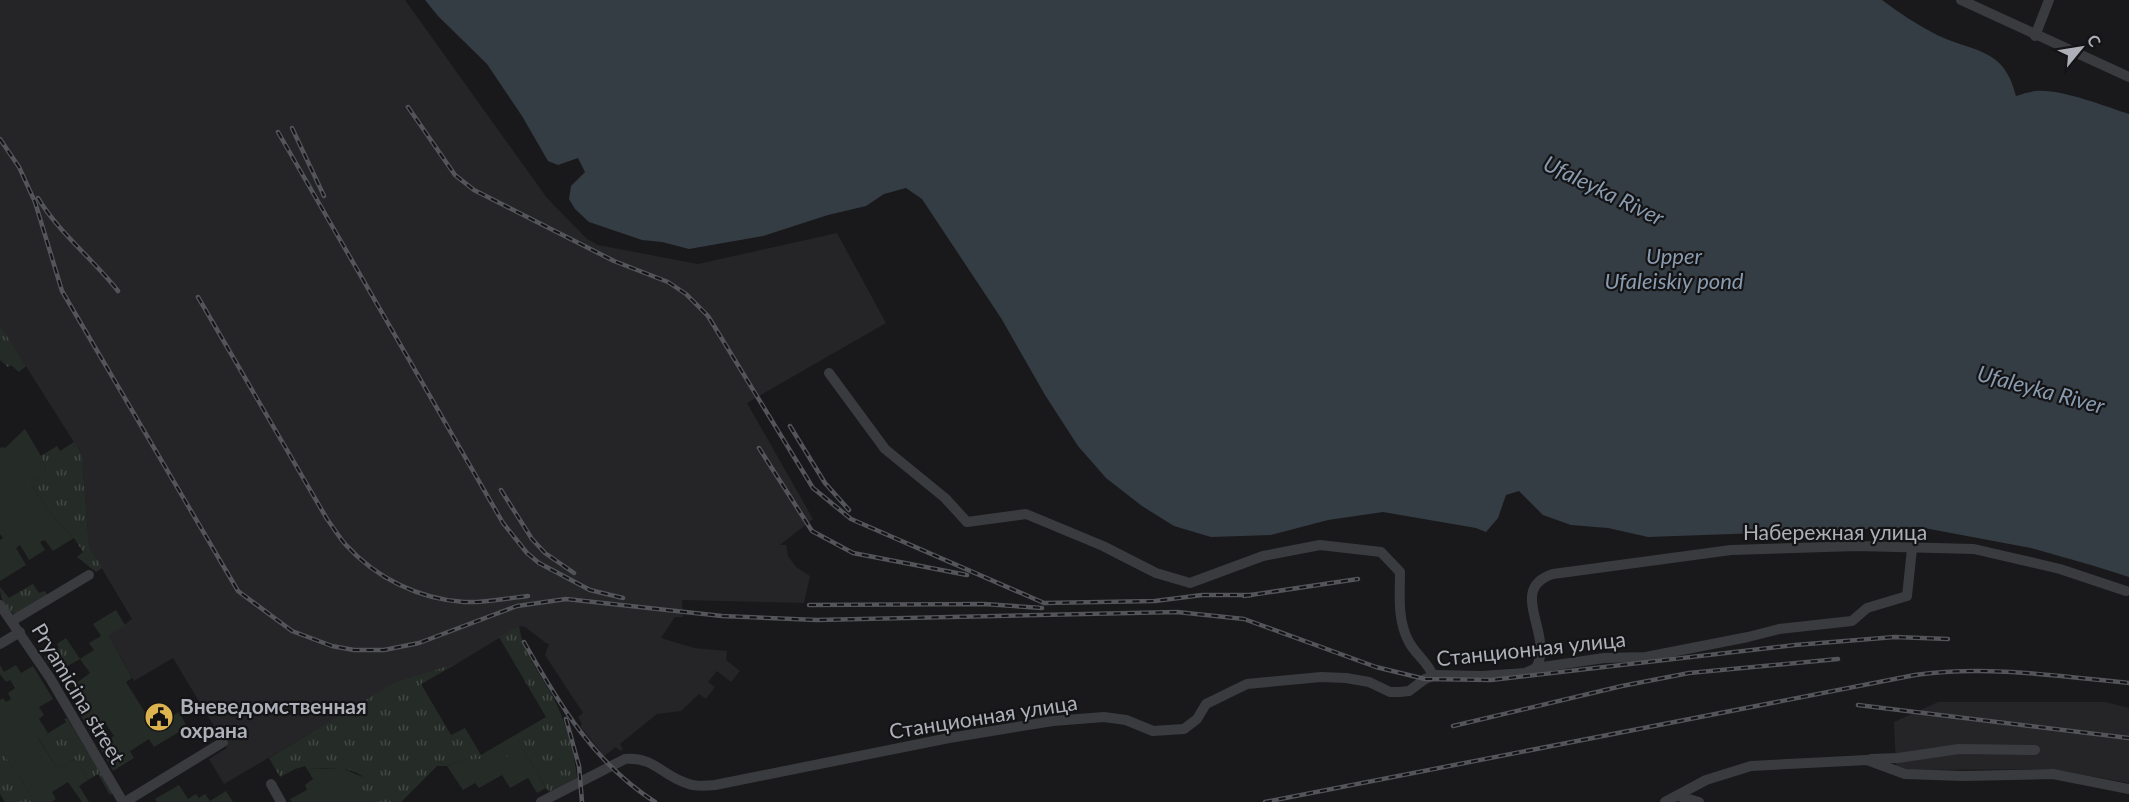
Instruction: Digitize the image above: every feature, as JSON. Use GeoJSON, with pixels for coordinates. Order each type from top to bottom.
{"type":"FeatureCollection","features":[{"type":"Feature","properties":{"kind":"street"},"geometry":{"type":"LineString","coordinates":[[1961,0],[2035,36],[2129,77]]}},
{"type":"Feature","properties":{"kind":"street"},"geometry":{"type":"LineString","coordinates":[[2035,36],[2049,0]]}},
{"type":"Feature","properties":{"kind":"street"},"geometry":{"type":"LineString","coordinates":[[829,373],[885,448],[945,498],[967,522],[1026,514],[1103,546],[1156,573],[1190,583],[1263,556],[1320,545],[1381,552],[1400,572],[1400,614],[1409,642],[1429,666],[1433,676]]}},
{"type":"Feature","properties":{"kind":"street","name":"Набережная улица"},"geometry":{"type":"LineString","coordinates":[[1536,668],[1541,658],[1541,645],[1531,594],[1534,584],[1541,577],[1553,573],[1731,550],[1857,546],[1974,549],[2060,569],[2126,591]]}},
{"type":"Feature","properties":{"kind":"street","name":"Станционная улица"},"geometry":{"type":"LineString","coordinates":[[541,802],[625,759],[635,758],[648,761],[687,784],[715,785],[949,738],[1053,721],[1104,717],[1126,720],[1153,731],[1184,729],[1197,719],[1206,704],[1246,684],[1346,678],[1369,682],[1390,692],[1400,692],[1409,691],[1433,676],[1525,673],[1536,668],[1604,658],[1646,657],[1748,637],[1779,628],[1852,621],[1867,608],[1907,596],[1912,549]]}},
{"type":"Feature","properties":{"kind":"street"},"geometry":{"type":"LineString","coordinates":[[12,621],[89,575]]}},
{"type":"Feature","properties":{"kind":"street","name":"Pryamicina street"},"geometry":{"type":"LineString","coordinates":[[2,610],[20,632],[50,678],[124,802]]}},
{"type":"Feature","properties":{"kind":"street"},"geometry":{"type":"LineString","coordinates":[[0,644],[20,632]]}},
{"type":"Feature","properties":{"kind":"street"},"geometry":{"type":"LineString","coordinates":[[124,802],[223,742]]}},
{"type":"Feature","properties":{"kind":"street"},"geometry":{"type":"LineString","coordinates":[[1665,802],[1706,780],[1751,766],[1898,758],[1959,749],[2035,750]]}},
{"type":"Feature","properties":{"kind":"street"},"geometry":{"type":"LineString","coordinates":[[1868,760],[1905,774],[1963,776],[2053,774],[2129,789]]}},
{"type":"Feature","properties":{"kind":"street"},"geometry":{"type":"LineString","coordinates":[[271,784],[282,802]]}},
{"type":"Feature","properties":{"kind":"street"},"geometry":{"type":"LineString","coordinates":[[1678,795],[1699,802]]}},
{"type":"Feature","properties":{"kind":"shaded area"},"geometry":{"type":"Polygon","coordinates":[[[0,0],[405,0],[547,198],[587,239],[598,245],[698,264],[837,233],[886,323],[747,403],[813,519],[780,545],[786,545],[788,556],[796,567],[810,576],[804,603],[682,600],[683,617],[675,617],[661,638],[694,648],[727,651],[726,660],[740,671],[731,682],[717,671],[708,682],[715,687],[706,699],[699,694],[681,711],[657,714],[620,744],[623,749],[620,751],[616,747],[604,756],[580,726],[582,724],[578,717],[583,713],[545,655],[549,644],[525,627],[519,626],[458,663],[396,683],[224,784],[209,759],[227,748],[173,658],[134,681],[109,636],[132,619],[89,547],[82,455],[0,325],[0,0]]]}},
{"type":"Feature","properties":{"kind":"shaded area"},"geometry":{"type":"Polygon","coordinates":[[[1938,702],[2105,702],[2129,708],[2129,783],[2052,769],[1910,770],[1896,767],[1894,722],[1938,702]]]}},
{"type":"Feature","properties":{"kind":"green space"},"geometry":{"type":"Polygon","coordinates":[[[0,325],[26,366],[19,372],[0,360],[0,325]]]}},
{"type":"Feature","properties":{"kind":"green space"},"geometry":{"type":"Polygon","coordinates":[[[25,429],[41,456],[46,471],[31,484],[53,516],[74,538],[53,551],[45,540],[40,542],[45,550],[29,560],[20,545],[16,548],[26,565],[0,581],[0,540],[3,538],[0,534],[0,449],[5,448],[25,429]]]}},
{"type":"Feature","properties":{"kind":"green space"},"geometry":{"type":"Polygon","coordinates":[[[74,442],[82,455],[89,547],[102,568],[96,572],[77,557],[83,552],[74,538],[53,516],[31,484],[46,471],[41,456],[57,446],[60,451],[74,442]]]}},
{"type":"Feature","properties":{"kind":"green space"},"geometry":{"type":"Polygon","coordinates":[[[33,584],[39,593],[45,591],[48,596],[16,615],[12,613],[4,603],[0,587],[9,598],[33,584]]]}},
{"type":"Feature","properties":{"kind":"green space"},"geometry":{"type":"Polygon","coordinates":[[[116,610],[125,625],[109,636],[132,678],[126,682],[154,727],[179,712],[187,727],[154,747],[149,739],[130,751],[134,758],[113,771],[99,745],[114,736],[104,721],[90,730],[73,704],[83,697],[75,684],[90,673],[80,659],[94,650],[89,643],[101,636],[93,624],[116,610]]]}},
{"type":"Feature","properties":{"kind":"green space"},"geometry":{"type":"Polygon","coordinates":[[[519,626],[528,654],[553,697],[566,726],[577,778],[550,792],[524,750],[496,763],[461,760],[447,766],[437,766],[401,802],[369,802],[360,786],[367,782],[356,772],[340,768],[307,769],[305,766],[280,777],[269,758],[396,682],[458,663],[421,684],[451,735],[465,728],[481,755],[546,717],[499,637],[519,626]]]}},
{"type":"Feature","properties":{"kind":"green space"},"geometry":{"type":"Polygon","coordinates":[[[66,638],[80,659],[55,673],[44,657],[59,648],[57,644],[66,638]]]}},
{"type":"Feature","properties":{"kind":"green space"},"geometry":{"type":"Polygon","coordinates":[[[0,665],[4,672],[16,665],[21,673],[33,666],[53,699],[39,707],[44,715],[39,719],[48,733],[39,740],[58,769],[75,759],[88,780],[79,786],[89,802],[82,802],[68,782],[52,792],[56,799],[51,802],[36,802],[0,748],[0,700],[3,698],[6,702],[11,699],[8,693],[15,688],[10,680],[6,682],[0,674],[0,665]]]}},
{"type":"Feature","properties":{"kind":"green space"},"geometry":{"type":"Polygon","coordinates":[[[67,718],[113,793],[110,795],[98,774],[88,780],[75,759],[58,769],[39,739],[66,722],[64,719],[67,718]]]}},
{"type":"Feature","properties":{"kind":"green space"},"geometry":{"type":"Polygon","coordinates":[[[0,748],[36,802],[5,802],[0,794],[0,748]]]}},
{"type":"Feature","properties":{"kind":"green space"},"geometry":{"type":"Polygon","coordinates":[[[524,750],[546,788],[537,793],[528,778],[510,788],[502,775],[479,788],[475,783],[463,790],[447,766],[461,760],[494,758],[496,763],[517,751],[524,750]]]}},
{"type":"Feature","properties":{"kind":"green space"},"geometry":{"type":"Polygon","coordinates":[[[342,768],[365,778],[368,782],[361,786],[369,802],[292,802],[290,799],[307,790],[305,785],[313,779],[307,769],[342,768]]]}},
{"type":"Feature","properties":{"kind":"green space"},"geometry":{"type":"Polygon","coordinates":[[[179,785],[188,799],[196,794],[199,798],[205,794],[210,801],[226,791],[233,802],[157,802],[155,799],[179,785]]]}},
{"type":"Feature","properties":{"kind":"water","name":"Upper Ufaleiskiy pond"},"geometry":{"type":"Polygon","coordinates":[[[425,0],[1882,0],[1937,35],[1976,49],[1996,60],[2011,80],[2016,96],[2035,91],[2056,92],[2129,114],[2129,577],[2031,548],[1919,527],[1648,537],[1608,528],[1571,525],[1543,515],[1519,491],[1506,495],[1498,518],[1486,532],[1476,528],[1383,512],[1328,520],[1271,535],[1211,537],[1174,526],[1142,506],[1106,478],[1078,446],[1045,395],[1001,318],[922,199],[906,188],[884,194],[866,206],[828,215],[763,236],[689,249],[642,240],[589,222],[575,209],[569,199],[571,186],[585,172],[578,158],[558,165],[548,161],[522,116],[487,64],[425,0]]]}},
{"type":"Feature","properties":{"kind":"railway"},"geometry":{"type":"LineString","coordinates":[[408,107],[455,175],[474,190],[614,261],[668,282],[686,294],[708,316],[813,488],[851,519],[1044,603],[1155,601],[1202,595],[1252,595]]}},
{"type":"Feature","properties":{"kind":"railway"},"geometry":{"type":"LineString","coordinates":[[292,128],[324,196]]}},
{"type":"Feature","properties":{"kind":"railway"},"geometry":{"type":"LineString","coordinates":[[278,132],[503,523],[527,553],[539,563],[590,590],[623,598]]}},
{"type":"Feature","properties":{"kind":"railway"},"geometry":{"type":"LineString","coordinates":[[0,139],[19,167],[35,202],[62,291],[238,591],[292,631],[332,646],[354,650],[384,650],[419,643],[517,606],[566,599],[722,616],[817,620],[1177,612],[1244,619],[1376,667],[1425,679],[1491,680],[1795,645],[1895,637],[1948,639]]}},
{"type":"Feature","properties":{"kind":"railway"},"geometry":{"type":"LineString","coordinates":[[38,198],[56,223],[118,291]]}},
{"type":"Feature","properties":{"kind":"railway"},"geometry":{"type":"LineString","coordinates":[[198,297],[327,519],[343,542],[358,557],[399,585],[447,600],[472,602],[528,596]]}},
{"type":"Feature","properties":{"kind":"railway"},"geometry":{"type":"LineString","coordinates":[[790,426],[825,483],[849,510]]}},
{"type":"Feature","properties":{"kind":"railway"},"geometry":{"type":"LineString","coordinates":[[759,448],[812,531],[853,553],[967,575]]}},
{"type":"Feature","properties":{"kind":"railway"},"geometry":{"type":"LineString","coordinates":[[501,490],[532,539],[545,553],[574,573]]}},
{"type":"Feature","properties":{"kind":"railway"},"geometry":{"type":"LineString","coordinates":[[1244,596],[1358,579]]}},
{"type":"Feature","properties":{"kind":"railway"},"geometry":{"type":"LineString","coordinates":[[809,605],[984,604],[1042,608]]}},
{"type":"Feature","properties":{"kind":"railway"},"geometry":{"type":"LineString","coordinates":[[524,642],[565,710],[596,751],[633,786],[655,802]]}},
{"type":"Feature","properties":{"kind":"railway"},"geometry":{"type":"LineString","coordinates":[[1453,726],[1622,686],[1689,673],[1838,659]]}},
{"type":"Feature","properties":{"kind":"railway"},"geometry":{"type":"LineString","coordinates":[[1265,802],[1915,675],[1995,671],[2129,683]]}},
{"type":"Feature","properties":{"kind":"railway"},"geometry":{"type":"LineString","coordinates":[[1858,705],[2129,738]]}},
{"type":"Feature","properties":{"kind":"railway"},"geometry":{"type":"LineString","coordinates":[[566,719],[579,766],[582,802]]}},
{"type":"Feature","properties":{"kind":"place","name":"Вневедомственная охрана"},"geometry":{"type":"Point","coordinates":[159,717]}},
{"type":"Feature","properties":{"kind":"water label","name":"Ufaleyka River"},"geometry":{"type":"Point","coordinates":[1604,190]}},
{"type":"Feature","properties":{"kind":"water label","name":"Ufaleyka River"},"geometry":{"type":"Point","coordinates":[2041,389]}}]}
